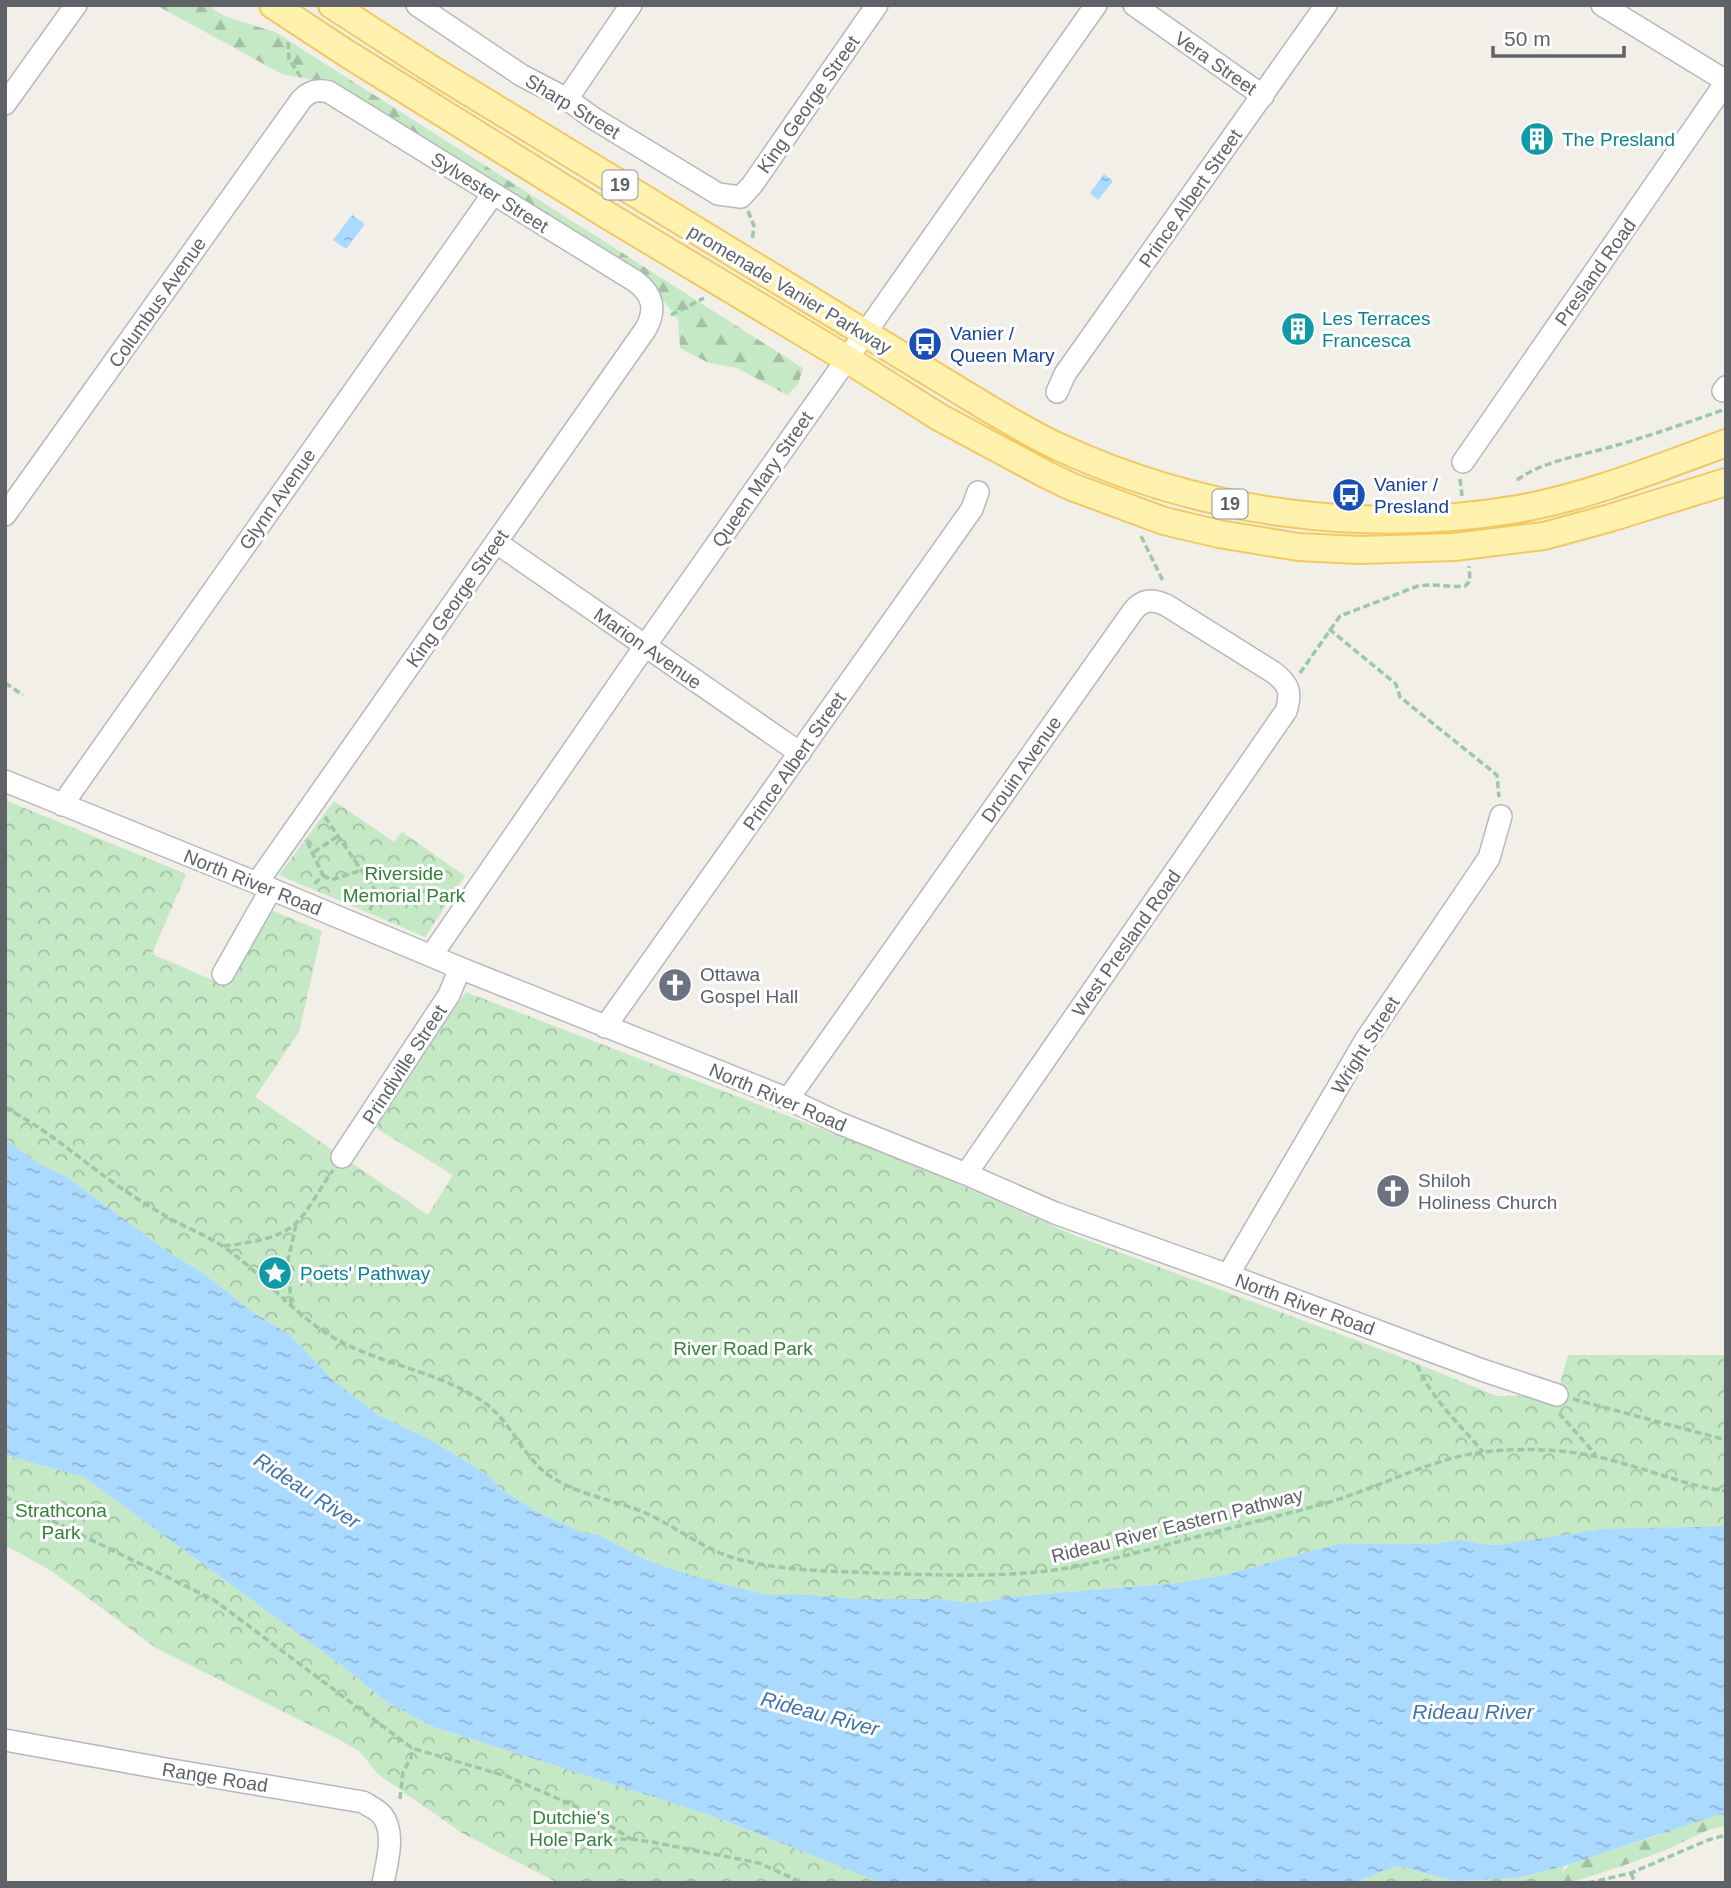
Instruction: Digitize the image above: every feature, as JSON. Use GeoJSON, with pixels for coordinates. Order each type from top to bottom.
{"type":"FeatureCollection","features":[{"type":"Feature","properties":{"kind":"main road","name":"19"},"geometry":{"type":"LineString","coordinates":[[273,5],[607,215],[847,359]]}},
{"type":"Feature","properties":{"kind":"main road","name":"promenade Vanier Parkway"},"geometry":{"type":"LineString","coordinates":[[332,5],[439,75],[1034,435],[1062,449],[1189,495],[1272,512],[1349,519],[1437,519],[1518,509],[1587,493],[1726,443]]}},
{"type":"Feature","properties":{"kind":"main road","name":"promenade Vanier Parkway"},"geometry":{"type":"LineString","coordinates":[[847,359],[939,417],[1047,475],[1094,495],[1164,521],[1219,534],[1298,547],[1360,550],[1440,548],[1512,541],[1544,536],[1610,518],[1726,482]]}},
{"type":"Feature","properties":{"kind":"street"},"geometry":{"type":"LineString","coordinates":[[5,104],[76,5]]}},
{"type":"Feature","properties":{"kind":"street","name":"Sharp Street"},"geometry":{"type":"LineString","coordinates":[[417,5],[521,75],[567,99],[593,118],[719,194],[738,196]]}},
{"type":"Feature","properties":{"kind":"street"},"geometry":{"type":"LineString","coordinates":[[567,99],[631,5]]}},
{"type":"Feature","properties":{"kind":"street","name":"King George Street"},"geometry":{"type":"LineString","coordinates":[[738,196],[752,185],[877,5]]}},
{"type":"Feature","properties":{"kind":"street","name":"Queen Mary Street"},"geometry":{"type":"LineString","coordinates":[[431,956],[645,646],[1097,5]]}},
{"type":"Feature","properties":{"kind":"street","name":"Vera Street"},"geometry":{"type":"LineString","coordinates":[[1134,5],[1263,96]]}},
{"type":"Feature","properties":{"kind":"street","name":"Prince Albert Street"},"geometry":{"type":"LineString","coordinates":[[1057,392],[1065,374],[1326,5]]}},
{"type":"Feature","properties":{"kind":"street"},"geometry":{"type":"LineString","coordinates":[[1602,5],[1726,82]]}},
{"type":"Feature","properties":{"kind":"street","name":"Presland Road"},"geometry":{"type":"LineString","coordinates":[[1463,462],[1719,109],[1726,82]]}},
{"type":"Feature","properties":{"kind":"street","name":"Sylvester Street"},"geometry":{"type":"LineString","coordinates":[[311,92],[328,92],[641,286],[651,298],[652,314]]}},
{"type":"Feature","properties":{"kind":"street","name":"Columbus Avenue"},"geometry":{"type":"LineString","coordinates":[[5,515],[301,100],[311,92]]}},
{"type":"Feature","properties":{"kind":"street","name":"Glynn Avenue"},"geometry":{"type":"LineString","coordinates":[[62,805],[493,194]]}},
{"type":"Feature","properties":{"kind":"street","name":"King George Street"},"geometry":{"type":"LineString","coordinates":[[223,974],[264,886],[315,801],[645,330],[652,314]]}},
{"type":"Feature","properties":{"kind":"street","name":"Prince Albert Street"},"geometry":{"type":"LineString","coordinates":[[605,1027],[972,509],[978,492]]}},
{"type":"Feature","properties":{"kind":"street"},"geometry":{"type":"LineString","coordinates":[[1437,519],[1440,548]]}},
{"type":"Feature","properties":{"kind":"street","name":"Marion Avenue"},"geometry":{"type":"LineString","coordinates":[[497,542],[800,753]]}},
{"type":"Feature","properties":{"kind":"street","name":"Drouin Avenue"},"geometry":{"type":"LineString","coordinates":[[788,1099],[1133,611],[1138,605],[1149,600],[1166,605]]}},
{"type":"Feature","properties":{"kind":"street"},"geometry":{"type":"LineString","coordinates":[[1166,605],[1273,672],[1284,681],[1288,689]]}},
{"type":"Feature","properties":{"kind":"street","name":"West Presland Road"},"geometry":{"type":"LineString","coordinates":[[966,1174],[1286,711],[1288,689]]}},
{"type":"Feature","properties":{"kind":"street","name":"North River Road"},"geometry":{"type":"LineString","coordinates":[[5,781],[605,1027],[788,1099],[1055,1213],[1482,1370],[1550,1392]]}},
{"type":"Feature","properties":{"kind":"street","name":"Wright Street"},"geometry":{"type":"LineString","coordinates":[[1228,1275],[1365,1041],[1489,858],[1501,816]]}},
{"type":"Feature","properties":{"kind":"street","name":"Prindiville Street"},"geometry":{"type":"LineString","coordinates":[[342,1157],[449,995],[460,968]]}},
{"type":"Feature","properties":{"kind":"street","name":"Range Road"},"geometry":{"type":"LineString","coordinates":[[5,1740],[363,1802],[381,1814],[389,1829],[383,1883]]}},
{"type":"Feature","properties":{"kind":"path"},"geometry":{"type":"LineString","coordinates":[[289,33],[289,59],[311,92]]}},
{"type":"Feature","properties":{"kind":"path"},"geometry":{"type":"LineString","coordinates":[[738,196],[754,226],[751,244]]}},
{"type":"Feature","properties":{"kind":"path"},"geometry":{"type":"LineString","coordinates":[[652,314],[670,315],[713,293]]}},
{"type":"Feature","properties":{"kind":"path"},"geometry":{"type":"LineString","coordinates":[[1517,480],[1546,465],[1616,445],[1725,396]]}},
{"type":"Feature","properties":{"kind":"path"},"geometry":{"type":"LineString","coordinates":[[1138,528],[1168,593],[1166,605]]}},
{"type":"Feature","properties":{"kind":"path"},"geometry":{"type":"LineString","coordinates":[[1288,689],[1337,618],[1418,586],[1465,586],[1470,581],[1470,568]]}},
{"type":"Feature","properties":{"kind":"path"},"geometry":{"type":"LineString","coordinates":[[1329,629],[1396,684],[1400,696],[1497,775],[1501,816]]}},
{"type":"Feature","properties":{"kind":"path"},"geometry":{"type":"LineString","coordinates":[[5,683],[23,695]]}},
{"type":"Feature","properties":{"kind":"path"},"geometry":{"type":"LineString","coordinates":[[315,801],[377,893]]}},
{"type":"Feature","properties":{"kind":"path"},"geometry":{"type":"LineString","coordinates":[[313,853],[338,836]]}},
{"type":"Feature","properties":{"kind":"path"},"geometry":{"type":"LineString","coordinates":[[306,840],[323,875],[331,880],[362,870]]}},
{"type":"Feature","properties":{"kind":"path"},"geometry":{"type":"LineString","coordinates":[[311,888],[323,875]]}},
{"type":"Feature","properties":{"kind":"path"},"geometry":{"type":"LineString","coordinates":[[377,893],[458,891]]}},
{"type":"Feature","properties":{"kind":"path"},"geometry":{"type":"LineString","coordinates":[[370,911],[377,893]]}},
{"type":"Feature","properties":{"kind":"path","name":"Rideau River Eastern Pathway"},"geometry":{"type":"LineString","coordinates":[[5,1108],[26,1118],[128,1193],[224,1247],[326,1333],[353,1348],[442,1381],[485,1404],[509,1428],[533,1461],[556,1480],[651,1516],[728,1556],[743,1560],[800,1569],[927,1575],[1041,1572],[1137,1552],[1326,1503],[1455,1456],[1483,1452],[1534,1449],[1597,1456],[1695,1485],[1726,1491]]}},
{"type":"Feature","properties":{"kind":"path"},"geometry":{"type":"LineString","coordinates":[[224,1247],[288,1230],[296,1223],[342,1157]]}},
{"type":"Feature","properties":{"kind":"path"},"geometry":{"type":"LineString","coordinates":[[291,1305],[288,1260],[296,1223]]}},
{"type":"Feature","properties":{"kind":"path"},"geometry":{"type":"LineString","coordinates":[[1407,1341],[1425,1383],[1445,1411],[1483,1452]]}},
{"type":"Feature","properties":{"kind":"path"},"geometry":{"type":"LineString","coordinates":[[1550,1392],[1726,1440]]}},
{"type":"Feature","properties":{"kind":"path"},"geometry":{"type":"LineString","coordinates":[[1550,1392],[1562,1418],[1597,1456]]}},
{"type":"Feature","properties":{"kind":"path"},"geometry":{"type":"LineString","coordinates":[[5,1497],[214,1600],[412,1748],[509,1777],[588,1812],[631,1839]]}},
{"type":"Feature","properties":{"kind":"path"},"geometry":{"type":"LineString","coordinates":[[400,1800],[403,1772],[411,1758],[412,1748]]}},
{"type":"Feature","properties":{"kind":"path"},"geometry":{"type":"LineString","coordinates":[[1588,1883],[1631,1873],[1726,1835]]}},
{"type":"Feature","properties":{"kind":"path"},"geometry":{"type":"LineString","coordinates":[[568,1840],[631,1839],[759,1863],[803,1883]]}},
{"type":"Feature","properties":{"kind":"path"},"geometry":{"type":"LineString","coordinates":[[1631,1873],[1635,1883]]}},
{"type":"Feature","properties":{"kind":"green space"},"geometry":{"type":"Polygon","coordinates":[[[156,5],[207,5],[224,16],[275,32],[803,368],[798,384],[787,395],[737,368],[709,363],[680,348],[678,320],[656,291],[323,82],[282,74],[156,5]]]}},
{"type":"Feature","properties":{"kind":"green space","name":"River Road Park"},"geometry":{"type":"Polygon","coordinates":[[[5,800],[186,874],[152,954],[226,986],[266,908],[322,931],[299,1032],[255,1097],[428,1215],[453,1175],[373,1126],[466,992],[933,1173],[1076,1236],[1393,1354],[1497,1396],[1557,1395],[1568,1355],[1726,1355],[1726,1526],[1678,1527],[1497,1545],[1458,1540],[1433,1544],[1337,1544],[1225,1575],[1177,1583],[1006,1597],[969,1603],[938,1599],[767,1595],[660,1565],[599,1535],[583,1533],[537,1512],[501,1489],[489,1476],[433,1441],[378,1415],[334,1381],[290,1335],[254,1313],[203,1273],[170,1253],[67,1177],[38,1163],[5,1139],[5,800]]]}},
{"type":"Feature","properties":{"kind":"green space","name":"Riverside Memorial Park"},"geometry":{"type":"Polygon","coordinates":[[[334,801],[394,842],[402,832],[465,876],[425,937],[279,875],[334,801]]]}},
{"type":"Feature","properties":{"kind":"green space"},"geometry":{"type":"Polygon","coordinates":[[[5,1455],[84,1477],[345,1668],[388,1703],[434,1727],[710,1815],[883,1883],[558,1883],[462,1833],[378,1774],[360,1752],[338,1739],[156,1648],[50,1570],[5,1545],[5,1455]]]}},
{"type":"Feature","properties":{"kind":"green space"},"geometry":{"type":"Polygon","coordinates":[[[1726,1806],[1726,1826],[1708,1830],[1666,1850],[1570,1883],[1555,1881],[1569,1865],[1580,1860],[1656,1836],[1726,1806]]]}},
{"type":"Feature","properties":{"kind":"green space"},"geometry":{"type":"Polygon","coordinates":[[[1397,1866],[1455,1881],[1518,1878],[1564,1866],[1560,1883],[1353,1883],[1397,1866]]]}},
{"type":"Feature","properties":{"kind":"water"},"geometry":{"type":"Polygon","coordinates":[[[1104,174],[1113,181],[1098,200],[1090,193],[1104,174]]]}},
{"type":"Feature","properties":{"kind":"water"},"geometry":{"type":"Polygon","coordinates":[[[352,215],[365,224],[346,249],[333,240],[352,215]]]}},
{"type":"Feature","properties":{"kind":"water","name":"Rideau River"},"geometry":{"type":"Polygon","coordinates":[[[5,1139],[38,1163],[67,1177],[170,1253],[203,1273],[254,1313],[290,1335],[334,1381],[378,1415],[433,1441],[489,1476],[501,1489],[537,1512],[583,1533],[599,1535],[660,1565],[767,1595],[938,1599],[969,1603],[1006,1597],[1177,1583],[1225,1575],[1337,1544],[1433,1544],[1458,1540],[1497,1545],[1603,1529],[1726,1526],[1726,1813],[1564,1866],[1518,1878],[1455,1881],[1397,1866],[1353,1883],[882,1883],[710,1815],[434,1727],[388,1703],[345,1668],[84,1477],[5,1455],[5,1139]]]}},
{"type":"Feature","properties":{"kind":"place","name":"The Presland"},"geometry":{"type":"Point","coordinates":[1537,139]}},
{"type":"Feature","properties":{"kind":"place","name":"Les Terraces Francesca"},"geometry":{"type":"Point","coordinates":[1298,329]}},
{"type":"Feature","properties":{"kind":"place","name":"Vanier / Queen Mary"},"geometry":{"type":"Point","coordinates":[925,344]}},
{"type":"Feature","properties":{"kind":"place","name":"Vanier / Presland"},"geometry":{"type":"Point","coordinates":[1349,495]}},
{"type":"Feature","properties":{"kind":"place","name":"Ottawa Gospel Hall"},"geometry":{"type":"Point","coordinates":[675,985]}},
{"type":"Feature","properties":{"kind":"place","name":"Shiloh Holiness Church"},"geometry":{"type":"Point","coordinates":[1393,1191]}},
{"type":"Feature","properties":{"kind":"place","name":"Poets' Pathway"},"geometry":{"type":"Point","coordinates":[275,1273]}},
{"type":"Feature","properties":{"kind":"park label","name":"Strathcona Park"},"geometry":{"type":"Point","coordinates":[61,1521]}},
{"type":"Feature","properties":{"kind":"park label","name":"Dutchie's Hole Park"},"geometry":{"type":"Point","coordinates":[571,1828]}}]}
